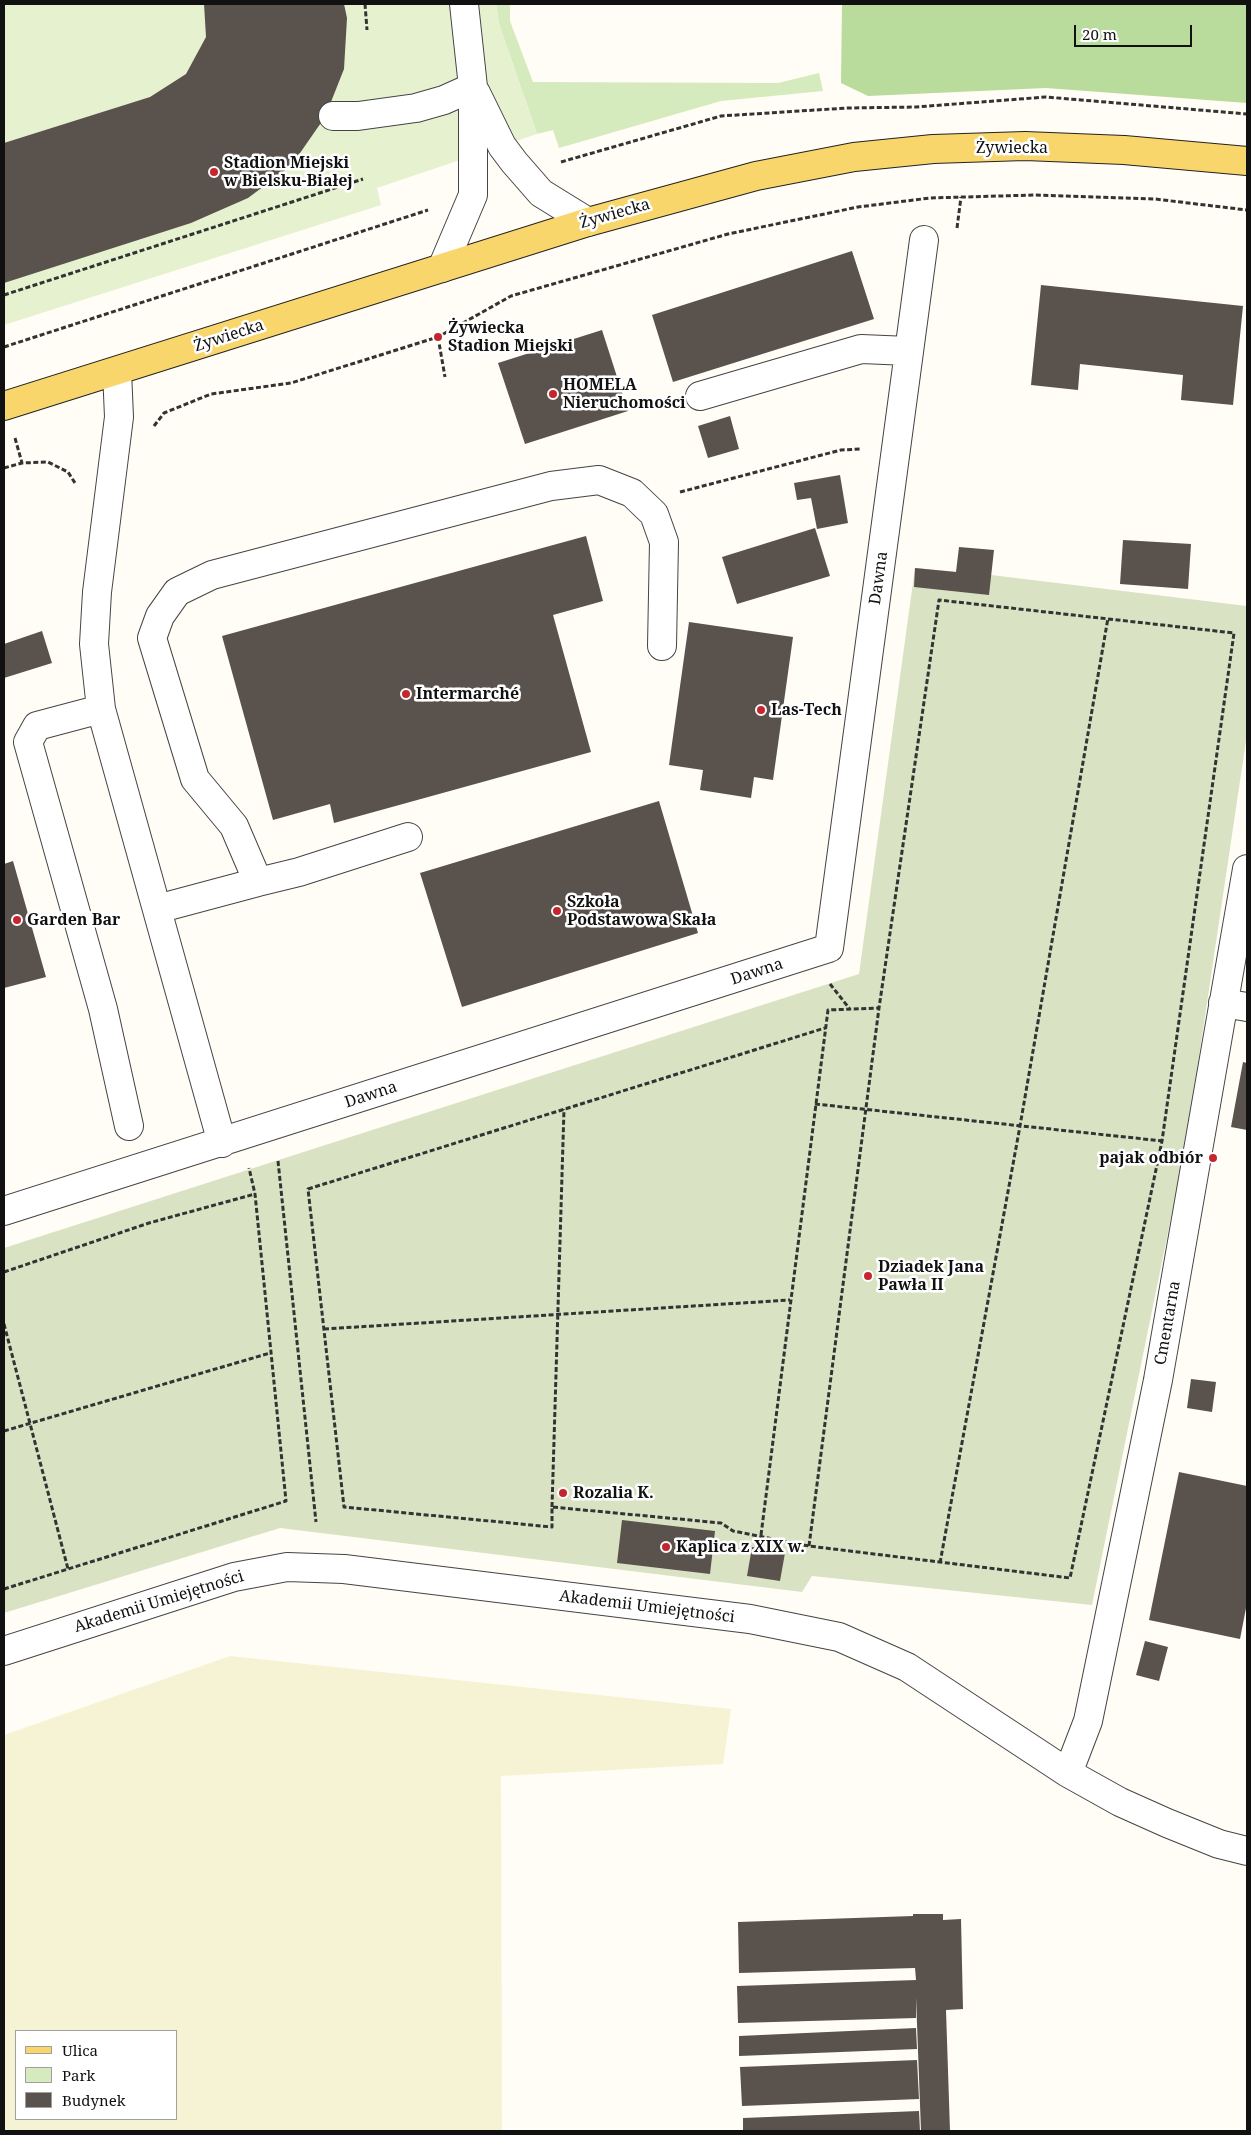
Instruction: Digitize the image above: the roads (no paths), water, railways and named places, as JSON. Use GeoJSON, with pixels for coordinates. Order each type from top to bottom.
{"type":"FeatureCollection","features":[{"type":"Feature","properties":{"kind":"main road","name":"Żywiecka"},"geometry":{"type":"LineString","coordinates":[[4,406],[588,222],[756,176],[854,157],[933,149],[1025,146],[1124,150],[1247,161]]}},
{"type":"Feature","properties":{"kind":"street"},"geometry":{"type":"LineString","coordinates":[[442,268],[473,195],[473,88],[464,4]]}},
{"type":"Feature","properties":{"kind":"street"},"geometry":{"type":"LineString","coordinates":[[333,116],[358,116],[416,108],[444,100],[473,88]]}},
{"type":"Feature","properties":{"kind":"street"},"geometry":{"type":"LineString","coordinates":[[473,88],[502,146],[514,162],[541,193],[588,222]]}},
{"type":"Feature","properties":{"kind":"street","name":"Dawna"},"geometry":{"type":"LineString","coordinates":[[4,1211],[829,948],[924,240]]}},
{"type":"Feature","properties":{"kind":"street"},"geometry":{"type":"LineString","coordinates":[[700,396],[861,349],[909,351]]}},
{"type":"Feature","properties":{"kind":"street"},"geometry":{"type":"LineString","coordinates":[[117,371],[119,417],[96,609],[94,644],[101,709],[222,1142]]}},
{"type":"Feature","properties":{"kind":"street"},"geometry":{"type":"LineString","coordinates":[[258,882],[234,826],[195,779],[152,638],[160,616],[177,592],[212,575],[551,486],[599,480],[632,493],[654,514],[664,542],[662,646]]}},
{"type":"Feature","properties":{"kind":"street"},"geometry":{"type":"LineString","coordinates":[[101,709],[37,726],[28,742],[103,1009],[129,1126]]}},
{"type":"Feature","properties":{"kind":"street"},"geometry":{"type":"LineString","coordinates":[[157,909],[299,872],[408,837]]}},
{"type":"Feature","properties":{"kind":"street","name":"Cmentarna"},"geometry":{"type":"LineString","coordinates":[[1068,1773],[1088,1721],[1158,1380],[1199,1145],[1235,1005],[1247,869]]}},
{"type":"Feature","properties":{"kind":"street","name":"Akademii Umiejętności"},"geometry":{"type":"LineString","coordinates":[[4,1651],[234,1577],[287,1568],[344,1569],[750,1619],[838,1637],[907,1668],[1068,1773],[1120,1802],[1219,1844],[1247,1851]]}},
{"type":"Feature","properties":{"kind":"place","name":"Stadion Miejski w Bielsku-Białej"},"geometry":{"type":"Point","coordinates":[214,172]}},
{"type":"Feature","properties":{"kind":"place","name":"Żywiecka Stadion Miejski"},"geometry":{"type":"Point","coordinates":[438,337]}},
{"type":"Feature","properties":{"kind":"place","name":"HOMELA Nieruchomości"},"geometry":{"type":"Point","coordinates":[553,394]}},
{"type":"Feature","properties":{"kind":"place","name":"Intermarché"},"geometry":{"type":"Point","coordinates":[406,694]}},
{"type":"Feature","properties":{"kind":"place","name":"Las-Tech"},"geometry":{"type":"Point","coordinates":[761,710]}},
{"type":"Feature","properties":{"kind":"place","name":"Szkoła Podstawowa Skała"},"geometry":{"type":"Point","coordinates":[557,911]}},
{"type":"Feature","properties":{"kind":"place","name":"Garden Bar"},"geometry":{"type":"Point","coordinates":[17,920]}},
{"type":"Feature","properties":{"kind":"place","name":"pajak odbiór"},"geometry":{"type":"Point","coordinates":[1213,1158]}},
{"type":"Feature","properties":{"kind":"place","name":"Dziadek Jana Pawła II"},"geometry":{"type":"Point","coordinates":[868,1276]}},
{"type":"Feature","properties":{"kind":"place","name":"Rozalia K."},"geometry":{"type":"Point","coordinates":[563,1493]}},
{"type":"Feature","properties":{"kind":"place","name":"Kaplica z XIX w."},"geometry":{"type":"Point","coordinates":[666,1547]}}]}
